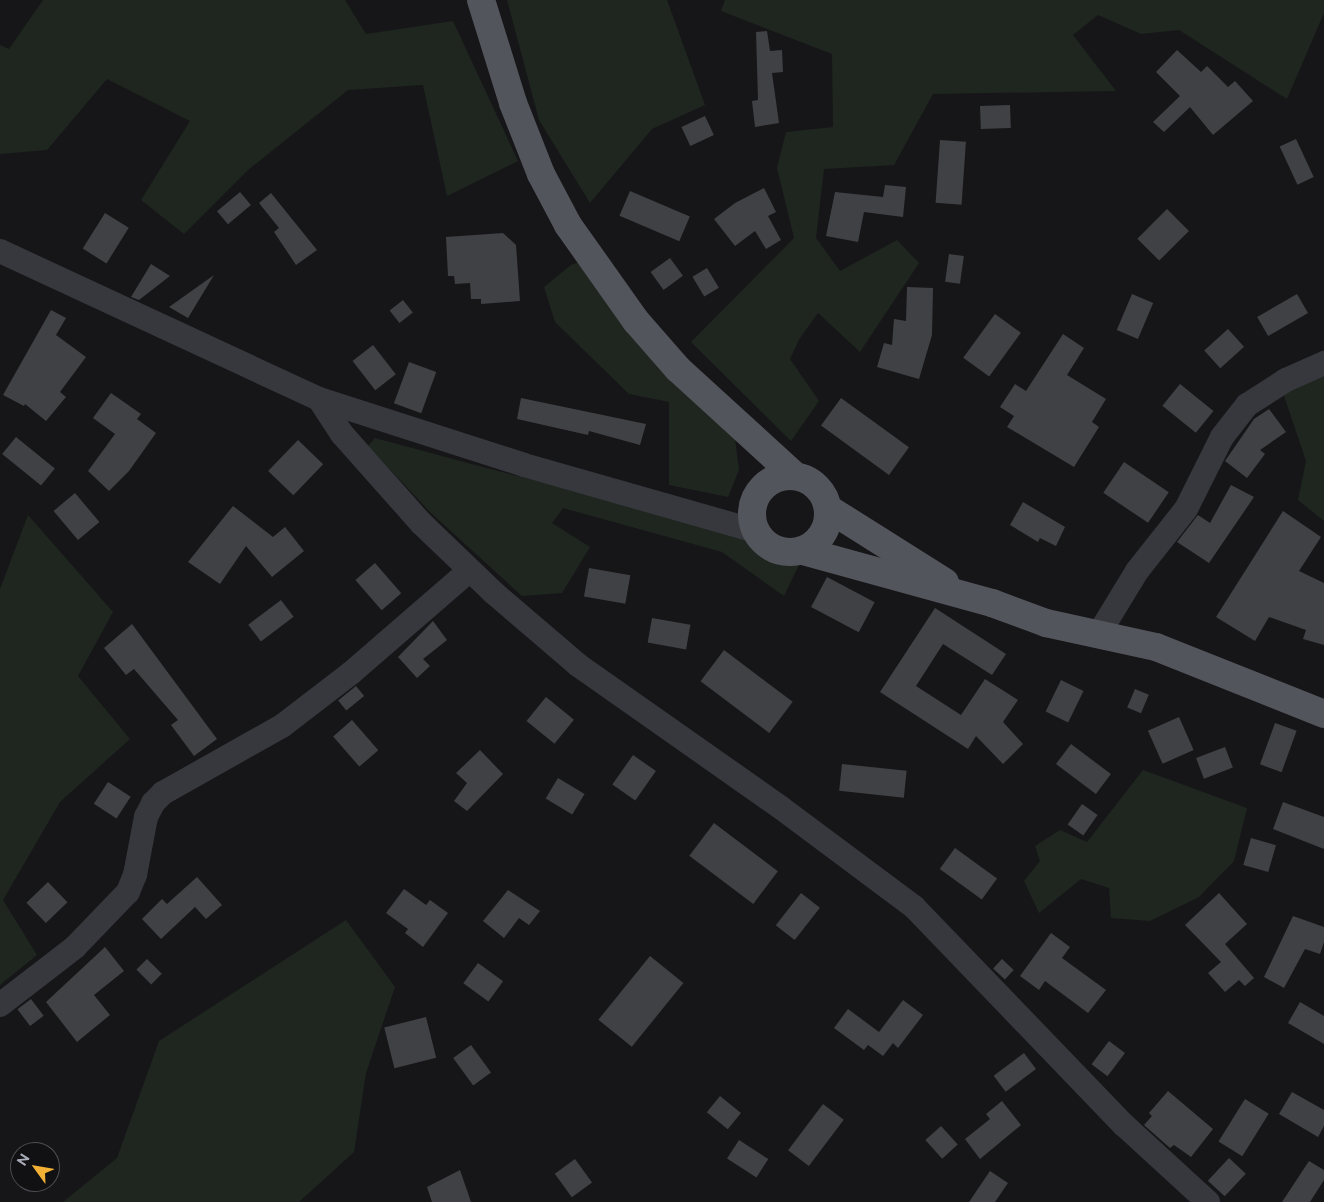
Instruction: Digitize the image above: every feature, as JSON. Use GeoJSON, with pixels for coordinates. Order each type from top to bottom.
{"type":"FeatureCollection","features":[{"type":"Feature","properties":{"kind":"main road"},"geometry":{"type":"LineString","coordinates":[[480,0],[513,103],[541,174],[568,225],[636,321],[678,369],[794,475],[811,481],[823,493],[829,509],[827,527],[818,542],[803,551]]}},
{"type":"Feature","properties":{"kind":"main road"},"geometry":{"type":"LineString","coordinates":[[794,475],[777,478],[754,498],[751,514],[756,532],[768,544],[786,551],[803,551],[972,598],[1046,623],[1156,647],[1324,714]]}},
{"type":"Feature","properties":{"kind":"main road"},"geometry":{"type":"LineString","coordinates":[[829,509],[972,598]]}},
{"type":"Feature","properties":{"kind":"street"},"geometry":{"type":"LineString","coordinates":[[0,251],[319,399],[524,466],[756,532]]}},
{"type":"Feature","properties":{"kind":"street"},"geometry":{"type":"LineString","coordinates":[[1098,635],[1136,571],[1186,509],[1222,437],[1247,405],[1286,380],[1324,363]]}},
{"type":"Feature","properties":{"kind":"street"},"geometry":{"type":"LineString","coordinates":[[319,399],[366,462],[421,523],[470,570],[578,665],[780,807],[914,907],[1124,1125],[1208,1202]]}},
{"type":"Feature","properties":{"kind":"street"},"geometry":{"type":"LineString","coordinates":[[0,1004],[75,947],[128,892],[135,875],[146,817],[153,802],[163,793],[282,726],[351,673],[470,570]]}},
{"type":"Feature","properties":{"kind":"shaded area"},"geometry":{"type":"Polygon","coordinates":[[[43,0],[345,0],[366,34],[453,21],[518,161],[447,196],[423,85],[348,90],[248,170],[184,234],[141,200],[190,121],[107,79],[47,150],[0,154],[0,45],[9,49],[43,0]]]}},
{"type":"Feature","properties":{"kind":"shaded area"},"geometry":{"type":"Polygon","coordinates":[[[507,0],[667,0],[705,105],[652,129],[590,203],[539,120],[507,0]]]}},
{"type":"Feature","properties":{"kind":"shaded area"},"geometry":{"type":"Polygon","coordinates":[[[725,0],[1324,0],[1324,13],[1287,99],[1179,30],[1141,34],[1098,15],[1073,35],[1116,91],[933,94],[894,165],[824,169],[816,238],[840,271],[897,240],[919,263],[860,352],[818,313],[800,338],[790,359],[819,401],[791,441],[691,342],[794,238],[777,168],[786,132],[833,127],[832,54],[721,11],[725,0]]]}},
{"type":"Feature","properties":{"kind":"shaded area"},"geometry":{"type":"Polygon","coordinates":[[[582,261],[734,431],[739,470],[728,497],[669,485],[669,402],[629,394],[555,322],[544,287],[571,265],[582,261]]]}},
{"type":"Feature","properties":{"kind":"shaded area"},"geometry":{"type":"Polygon","coordinates":[[[1324,375],[1324,521],[1298,500],[1306,461],[1283,393],[1324,375]]]}},
{"type":"Feature","properties":{"kind":"shaded area"},"geometry":{"type":"Polygon","coordinates":[[[375,438],[806,550],[784,596],[722,552],[563,508],[552,523],[590,547],[562,593],[522,596],[430,512],[368,446],[375,438]]]}},
{"type":"Feature","properties":{"kind":"shaded area"},"geometry":{"type":"Polygon","coordinates":[[[28,515],[113,612],[78,676],[130,739],[60,802],[3,900],[37,955],[0,985],[0,589],[28,515]]]}},
{"type":"Feature","properties":{"kind":"shaded area"},"geometry":{"type":"Polygon","coordinates":[[[1143,770],[1247,808],[1234,861],[1199,897],[1150,921],[1111,918],[1109,888],[1081,879],[1039,913],[1024,881],[1040,861],[1035,846],[1060,830],[1087,842],[1143,770]]]}},
{"type":"Feature","properties":{"kind":"shaded area"},"geometry":{"type":"Polygon","coordinates":[[[346,920],[395,987],[366,1073],[354,1152],[299,1202],[63,1202],[117,1158],[159,1041],[346,920]]]}},
{"type":"Feature","properties":{"kind":"building"},"geometry":{"type":"Polygon","coordinates":[[[767,31],[770,51],[782,50],[783,72],[772,73],[779,123],[755,127],[752,101],[758,100],[756,32],[767,31]]]}},
{"type":"Feature","properties":{"kind":"building"},"geometry":{"type":"Polygon","coordinates":[[[1177,50],[1201,72],[1207,66],[1228,87],[1235,81],[1253,101],[1213,135],[1190,107],[1164,132],[1153,122],[1180,96],[1156,72],[1177,50]]]}},
{"type":"Feature","properties":{"kind":"building"},"geometry":{"type":"Polygon","coordinates":[[[1010,105],[1011,128],[981,129],[980,106],[1010,105]]]}},
{"type":"Feature","properties":{"kind":"building"},"geometry":{"type":"Polygon","coordinates":[[[705,116],[714,135],[690,146],[681,127],[705,116]]]}},
{"type":"Feature","properties":{"kind":"building"},"geometry":{"type":"Polygon","coordinates":[[[1296,139],[1314,177],[1297,185],[1280,147],[1296,139]]]}},
{"type":"Feature","properties":{"kind":"building"},"geometry":{"type":"Polygon","coordinates":[[[940,140],[966,142],[962,205],[936,203],[940,140]]]}},
{"type":"Feature","properties":{"kind":"building"},"geometry":{"type":"Polygon","coordinates":[[[885,185],[906,187],[903,217],[864,212],[858,242],[826,236],[835,192],[883,197],[885,185]]]}},
{"type":"Feature","properties":{"kind":"building"},"geometry":{"type":"Polygon","coordinates":[[[764,188],[776,212],[768,216],[781,240],[766,249],[755,231],[735,246],[714,219],[735,203],[764,188]]]}},
{"type":"Feature","properties":{"kind":"building"},"geometry":{"type":"Polygon","coordinates":[[[630,191],[690,216],[679,241],[619,216],[630,191]]]}},
{"type":"Feature","properties":{"kind":"building"},"geometry":{"type":"Polygon","coordinates":[[[240,192],[251,205],[228,224],[217,211],[240,192]]]}},
{"type":"Feature","properties":{"kind":"building"},"geometry":{"type":"Polygon","coordinates":[[[271,193],[317,250],[296,265],[274,232],[279,228],[259,203],[271,193]]]}},
{"type":"Feature","properties":{"kind":"building"},"geometry":{"type":"Polygon","coordinates":[[[1167,209],[1189,231],[1159,261],[1137,239],[1167,209]]]}},
{"type":"Feature","properties":{"kind":"building"},"geometry":{"type":"Polygon","coordinates":[[[105,213],[129,228],[106,263],[83,249],[105,213]]]}},
{"type":"Feature","properties":{"kind":"building"},"geometry":{"type":"Polygon","coordinates":[[[503,233],[516,245],[520,301],[481,304],[481,299],[471,299],[470,283],[455,284],[454,276],[448,276],[446,237],[503,233]]]}},
{"type":"Feature","properties":{"kind":"building"},"geometry":{"type":"Polygon","coordinates":[[[949,254],[964,256],[960,284],[945,282],[949,254]]]}},
{"type":"Feature","properties":{"kind":"building"},"geometry":{"type":"Polygon","coordinates":[[[670,258],[683,276],[664,290],[651,272],[670,258]]]}},
{"type":"Feature","properties":{"kind":"building"},"geometry":{"type":"Polygon","coordinates":[[[151,264],[170,276],[139,300],[131,297],[151,264]]]}},
{"type":"Feature","properties":{"kind":"building"},"geometry":{"type":"Polygon","coordinates":[[[707,268],[719,288],[704,296],[692,277],[707,268]]]}},
{"type":"Feature","properties":{"kind":"building"},"geometry":{"type":"Polygon","coordinates":[[[214,275],[188,318],[169,307],[214,275]]]}},
{"type":"Feature","properties":{"kind":"building"},"geometry":{"type":"Polygon","coordinates":[[[907,287],[933,288],[932,335],[919,379],[877,367],[884,343],[892,345],[894,319],[906,321],[907,287]]]}},
{"type":"Feature","properties":{"kind":"building"},"geometry":{"type":"Polygon","coordinates":[[[1132,294],[1153,303],[1138,339],[1117,330],[1132,294]]]}},
{"type":"Feature","properties":{"kind":"building"},"geometry":{"type":"Polygon","coordinates":[[[1297,294],[1308,313],[1268,336],[1257,317],[1297,294]]]}},
{"type":"Feature","properties":{"kind":"building"},"geometry":{"type":"Polygon","coordinates":[[[403,300],[413,313],[399,323],[390,310],[403,300]]]}},
{"type":"Feature","properties":{"kind":"building"},"geometry":{"type":"Polygon","coordinates":[[[51,310],[66,318],[56,335],[86,357],[60,392],[66,397],[46,421],[25,404],[24,406],[3,395],[51,310]]]}},
{"type":"Feature","properties":{"kind":"building"},"geometry":{"type":"Polygon","coordinates":[[[995,314],[1021,333],[989,376],[963,358],[995,314]]]}},
{"type":"Feature","properties":{"kind":"building"},"geometry":{"type":"Polygon","coordinates":[[[1228,329],[1244,347],[1220,368],[1204,350],[1228,329]]]}},
{"type":"Feature","properties":{"kind":"building"},"geometry":{"type":"Polygon","coordinates":[[[1063,334],[1084,348],[1067,375],[1106,399],[1092,422],[1099,427],[1074,467],[1007,427],[1014,416],[1000,407],[1015,384],[1026,391],[1063,334]]]}},
{"type":"Feature","properties":{"kind":"building"},"geometry":{"type":"Polygon","coordinates":[[[373,345],[396,374],[375,390],[353,361],[373,345]]]}},
{"type":"Feature","properties":{"kind":"building"},"geometry":{"type":"Polygon","coordinates":[[[409,362],[436,372],[421,413],[394,403],[409,362]]]}},
{"type":"Feature","properties":{"kind":"building"},"geometry":{"type":"Polygon","coordinates":[[[1180,384],[1213,411],[1196,433],[1162,406],[1180,384]]]}},
{"type":"Feature","properties":{"kind":"building"},"geometry":{"type":"Polygon","coordinates":[[[111,393],[141,414],[137,419],[156,433],[129,471],[109,491],[88,471],[115,434],[93,418],[111,393]]]}},
{"type":"Feature","properties":{"kind":"building"},"geometry":{"type":"Polygon","coordinates":[[[521,398],[646,424],[640,445],[589,431],[588,435],[517,419],[521,398]]]}},
{"type":"Feature","properties":{"kind":"building"},"geometry":{"type":"Polygon","coordinates":[[[841,398],[909,447],[889,475],[821,426],[841,398]]]}},
{"type":"Feature","properties":{"kind":"building"},"geometry":{"type":"Polygon","coordinates":[[[1269,409],[1286,432],[1260,450],[1265,454],[1247,478],[1225,461],[1254,419],[1269,409]]]}},
{"type":"Feature","properties":{"kind":"building"},"geometry":{"type":"Polygon","coordinates":[[[16,437],[55,468],[41,486],[2,454],[16,437]]]}},
{"type":"Feature","properties":{"kind":"building"},"geometry":{"type":"Polygon","coordinates":[[[298,440],[323,464],[293,495],[268,471],[298,440]]]}},
{"type":"Feature","properties":{"kind":"building"},"geometry":{"type":"Polygon","coordinates":[[[1124,462],[1169,492],[1148,523],[1103,493],[1124,462]]]}},
{"type":"Feature","properties":{"kind":"building"},"geometry":{"type":"Polygon","coordinates":[[[1231,485],[1254,497],[1209,563],[1177,542],[1198,515],[1210,523],[1231,485]]]}},
{"type":"Feature","properties":{"kind":"building"},"geometry":{"type":"Polygon","coordinates":[[[75,493],[99,522],[78,540],[54,511],[75,493]]]}},
{"type":"Feature","properties":{"kind":"building"},"geometry":{"type":"Polygon","coordinates":[[[1023,502],[1065,527],[1056,546],[1040,538],[1038,542],[1010,525],[1023,502]]]}},
{"type":"Feature","properties":{"kind":"building"},"geometry":{"type":"Polygon","coordinates":[[[233,506],[273,537],[285,527],[304,551],[272,577],[246,546],[220,584],[188,562],[233,506]]]}},
{"type":"Feature","properties":{"kind":"building"},"geometry":{"type":"Polygon","coordinates":[[[1283,511],[1321,537],[1299,571],[1324,583],[1324,645],[1303,639],[1306,630],[1269,617],[1255,641],[1216,617],[1283,511]]]}},
{"type":"Feature","properties":{"kind":"building"},"geometry":{"type":"Polygon","coordinates":[[[375,563],[401,593],[382,610],[355,580],[375,563]]]}},
{"type":"Feature","properties":{"kind":"building"},"geometry":{"type":"Polygon","coordinates":[[[589,568],[630,575],[625,604],[584,597],[589,568]]]}},
{"type":"Feature","properties":{"kind":"building"},"geometry":{"type":"Polygon","coordinates":[[[827,577],[875,602],[859,632],[811,607],[827,577]]]}},
{"type":"Feature","properties":{"kind":"building"},"geometry":{"type":"Polygon","coordinates":[[[281,600],[294,617],[261,641],[248,625],[281,600]]]}},
{"type":"Feature","properties":{"kind":"building"},"geometry":{"type":"Polygon","coordinates":[[[935,608],[1006,654],[992,675],[943,644],[916,686],[961,715],[985,679],[1018,700],[1003,722],[1023,744],[1003,764],[976,736],[968,749],[880,692],[935,608]]]}},
{"type":"Feature","properties":{"kind":"building"},"geometry":{"type":"Polygon","coordinates":[[[652,618],[690,625],[686,649],[648,643],[652,618]]]}},
{"type":"Feature","properties":{"kind":"building"},"geometry":{"type":"Polygon","coordinates":[[[433,621],[447,640],[423,659],[430,666],[417,678],[398,657],[433,621]]]}},
{"type":"Feature","properties":{"kind":"building"},"geometry":{"type":"Polygon","coordinates":[[[132,624],[217,739],[194,756],[171,725],[178,720],[134,669],[126,675],[104,648],[132,624]]]}},
{"type":"Feature","properties":{"kind":"building"},"geometry":{"type":"Polygon","coordinates":[[[724,650],[793,702],[769,733],[701,681],[724,650]]]}},
{"type":"Feature","properties":{"kind":"building"},"geometry":{"type":"Polygon","coordinates":[[[1061,680],[1083,691],[1068,722],[1046,711],[1061,680]]]}},
{"type":"Feature","properties":{"kind":"building"},"geometry":{"type":"Polygon","coordinates":[[[356,686],[364,696],[346,711],[338,700],[356,686]]]}},
{"type":"Feature","properties":{"kind":"building"},"geometry":{"type":"Polygon","coordinates":[[[1135,689],[1149,695],[1141,713],[1127,707],[1135,689]]]}},
{"type":"Feature","properties":{"kind":"building"},"geometry":{"type":"Polygon","coordinates":[[[546,697],[574,720],[554,744],[526,721],[546,697]]]}},
{"type":"Feature","properties":{"kind":"building"},"geometry":{"type":"Polygon","coordinates":[[[1179,717],[1194,750],[1163,764],[1148,731],[1179,717]]]}},
{"type":"Feature","properties":{"kind":"building"},"geometry":{"type":"Polygon","coordinates":[[[352,720],[378,750],[359,767],[333,736],[352,720]]]}},
{"type":"Feature","properties":{"kind":"building"},"geometry":{"type":"Polygon","coordinates":[[[1275,723],[1297,731],[1282,772],[1260,764],[1275,723]]]}},
{"type":"Feature","properties":{"kind":"building"},"geometry":{"type":"Polygon","coordinates":[[[1071,744],[1111,774],[1096,794],[1056,764],[1071,744]]]}},
{"type":"Feature","properties":{"kind":"building"},"geometry":{"type":"Polygon","coordinates":[[[1225,747],[1233,768],[1204,779],[1196,758],[1225,747]]]}},
{"type":"Feature","properties":{"kind":"building"},"geometry":{"type":"Polygon","coordinates":[[[480,750],[503,774],[467,811],[454,801],[467,783],[456,773],[480,750]]]}},
{"type":"Feature","properties":{"kind":"building"},"geometry":{"type":"Polygon","coordinates":[[[633,755],[656,771],[635,801],[612,784],[633,755]]]}},
{"type":"Feature","properties":{"kind":"building"},"geometry":{"type":"Polygon","coordinates":[[[842,764],[907,771],[904,798],[839,791],[842,764]]]}},
{"type":"Feature","properties":{"kind":"building"},"geometry":{"type":"Polygon","coordinates":[[[558,778],[585,794],[572,815],[546,799],[558,778]]]}},
{"type":"Feature","properties":{"kind":"building"},"geometry":{"type":"Polygon","coordinates":[[[108,782],[131,797],[116,819],[94,804],[108,782]]]}},
{"type":"Feature","properties":{"kind":"building"},"geometry":{"type":"Polygon","coordinates":[[[1283,802],[1324,817],[1324,849],[1273,829],[1283,802]]]}},
{"type":"Feature","properties":{"kind":"building"},"geometry":{"type":"Polygon","coordinates":[[[1082,804],[1098,815],[1083,835],[1068,824],[1082,804]]]}},
{"type":"Feature","properties":{"kind":"building"},"geometry":{"type":"Polygon","coordinates":[[[714,823],[778,871],[753,904],[689,856],[714,823]]]}},
{"type":"Feature","properties":{"kind":"building"},"geometry":{"type":"Polygon","coordinates":[[[1251,838],[1276,845],[1268,872],[1243,865],[1251,838]]]}},
{"type":"Feature","properties":{"kind":"building"},"geometry":{"type":"Polygon","coordinates":[[[955,848],[997,879],[982,900],[940,869],[955,848]]]}},
{"type":"Feature","properties":{"kind":"building"},"geometry":{"type":"Polygon","coordinates":[[[197,877],[222,905],[206,919],[195,907],[161,939],[142,919],[162,899],[167,904],[197,877]]]}},
{"type":"Feature","properties":{"kind":"building"},"geometry":{"type":"Polygon","coordinates":[[[48,882],[67,902],[46,923],[26,903],[48,882]]]}},
{"type":"Feature","properties":{"kind":"building"},"geometry":{"type":"Polygon","coordinates":[[[404,889],[426,905],[430,900],[448,913],[423,947],[405,933],[408,929],[386,913],[404,889]]]}},
{"type":"Feature","properties":{"kind":"building"},"geometry":{"type":"Polygon","coordinates":[[[508,890],[540,911],[529,925],[519,918],[504,938],[483,921],[508,890]]]}},
{"type":"Feature","properties":{"kind":"building"},"geometry":{"type":"Polygon","coordinates":[[[801,893],[820,908],[795,940],[776,925],[801,893]]]}},
{"type":"Feature","properties":{"kind":"building"},"geometry":{"type":"Polygon","coordinates":[[[1219,893],[1247,924],[1225,944],[1254,978],[1245,986],[1239,980],[1225,992],[1208,973],[1221,962],[1185,925],[1219,893]]]}},
{"type":"Feature","properties":{"kind":"building"},"geometry":{"type":"Polygon","coordinates":[[[1293,916],[1324,927],[1324,942],[1320,954],[1305,949],[1284,988],[1264,977],[1293,916]]]}},
{"type":"Feature","properties":{"kind":"building"},"geometry":{"type":"Polygon","coordinates":[[[1051,933],[1070,947],[1062,958],[1106,990],[1088,1013],[1045,981],[1039,990],[1020,976],[1051,933]]]}},
{"type":"Feature","properties":{"kind":"building"},"geometry":{"type":"Polygon","coordinates":[[[105,947],[124,971],[94,995],[110,1015],[77,1042],[46,1002],[105,947]]]}},
{"type":"Feature","properties":{"kind":"building"},"geometry":{"type":"Polygon","coordinates":[[[650,956],[683,983],[632,1047],[598,1020],[650,956]]]}},
{"type":"Feature","properties":{"kind":"building"},"geometry":{"type":"Polygon","coordinates":[[[147,959],[162,974],[151,984],[136,970],[147,959]]]}},
{"type":"Feature","properties":{"kind":"building"},"geometry":{"type":"Polygon","coordinates":[[[1002,959],[1014,970],[1005,979],[993,969],[1002,959]]]}},
{"type":"Feature","properties":{"kind":"building"},"geometry":{"type":"Polygon","coordinates":[[[478,963],[503,981],[488,1001],[463,983],[478,963]]]}},
{"type":"Feature","properties":{"kind":"building"},"geometry":{"type":"Polygon","coordinates":[[[31,999],[44,1016],[30,1026],[17,1009],[31,999]]]}},
{"type":"Feature","properties":{"kind":"building"},"geometry":{"type":"Polygon","coordinates":[[[903,1000],[923,1015],[898,1048],[893,1043],[883,1056],[868,1045],[864,1050],[834,1028],[848,1009],[879,1032],[903,1000]]]}},
{"type":"Feature","properties":{"kind":"building"},"geometry":{"type":"Polygon","coordinates":[[[1300,1002],[1324,1016],[1324,1044],[1288,1023],[1300,1002]]]}},
{"type":"Feature","properties":{"kind":"building"},"geometry":{"type":"Polygon","coordinates":[[[426,1017],[436,1058],[394,1068],[384,1027],[426,1017]]]}},
{"type":"Feature","properties":{"kind":"building"},"geometry":{"type":"Polygon","coordinates":[[[1109,1041],[1125,1053],[1108,1076],[1092,1064],[1109,1041]]]}},
{"type":"Feature","properties":{"kind":"building"},"geometry":{"type":"Polygon","coordinates":[[[471,1045],[491,1073],[473,1085],[453,1058],[471,1045]]]}},
{"type":"Feature","properties":{"kind":"building"},"geometry":{"type":"Polygon","coordinates":[[[1024,1053],[1036,1069],[1006,1092],[994,1076],[1024,1053]]]}},
{"type":"Feature","properties":{"kind":"building"},"geometry":{"type":"Polygon","coordinates":[[[1168,1091],[1213,1129],[1191,1157],[1174,1145],[1170,1148],[1144,1125],[1152,1116],[1149,1113],[1168,1091]]]}},
{"type":"Feature","properties":{"kind":"building"},"geometry":{"type":"Polygon","coordinates":[[[1292,1092],[1324,1110],[1324,1126],[1318,1137],[1279,1114],[1292,1092]]]}},
{"type":"Feature","properties":{"kind":"building"},"geometry":{"type":"Polygon","coordinates":[[[720,1096],[741,1113],[728,1129],[707,1112],[720,1096]]]}},
{"type":"Feature","properties":{"kind":"building"},"geometry":{"type":"Polygon","coordinates":[[[1245,1099],[1269,1114],[1242,1156],[1219,1141],[1245,1099]]]}},
{"type":"Feature","properties":{"kind":"building"},"geometry":{"type":"Polygon","coordinates":[[[1002,1101],[1021,1125],[980,1159],[965,1139],[990,1119],[986,1114],[1002,1101]]]}},
{"type":"Feature","properties":{"kind":"building"},"geometry":{"type":"Polygon","coordinates":[[[823,1104],[844,1120],[809,1166],[788,1150],[823,1104]]]}},
{"type":"Feature","properties":{"kind":"building"},"geometry":{"type":"Polygon","coordinates":[[[941,1126],[958,1145],[942,1159],[925,1140],[941,1126]]]}},
{"type":"Feature","properties":{"kind":"building"},"geometry":{"type":"Polygon","coordinates":[[[739,1140],[768,1159],[756,1178],[727,1158],[739,1140]]]}},
{"type":"Feature","properties":{"kind":"building"},"geometry":{"type":"Polygon","coordinates":[[[1229,1158],[1246,1174],[1225,1196],[1208,1181],[1229,1158]]]}},
{"type":"Feature","properties":{"kind":"building"},"geometry":{"type":"Polygon","coordinates":[[[575,1159],[592,1182],[572,1197],[555,1174],[575,1159]]]}},
{"type":"Feature","properties":{"kind":"building"},"geometry":{"type":"Polygon","coordinates":[[[1309,1161],[1324,1170],[1324,1180],[1310,1202],[1282,1202],[1309,1161]]]}},
{"type":"Feature","properties":{"kind":"building"},"geometry":{"type":"Polygon","coordinates":[[[460,1170],[471,1202],[432,1202],[427,1187],[460,1170]]]}},
{"type":"Feature","properties":{"kind":"building"},"geometry":{"type":"Polygon","coordinates":[[[990,1171],[1008,1183],[995,1202],[969,1202],[990,1171]]]}}]}
